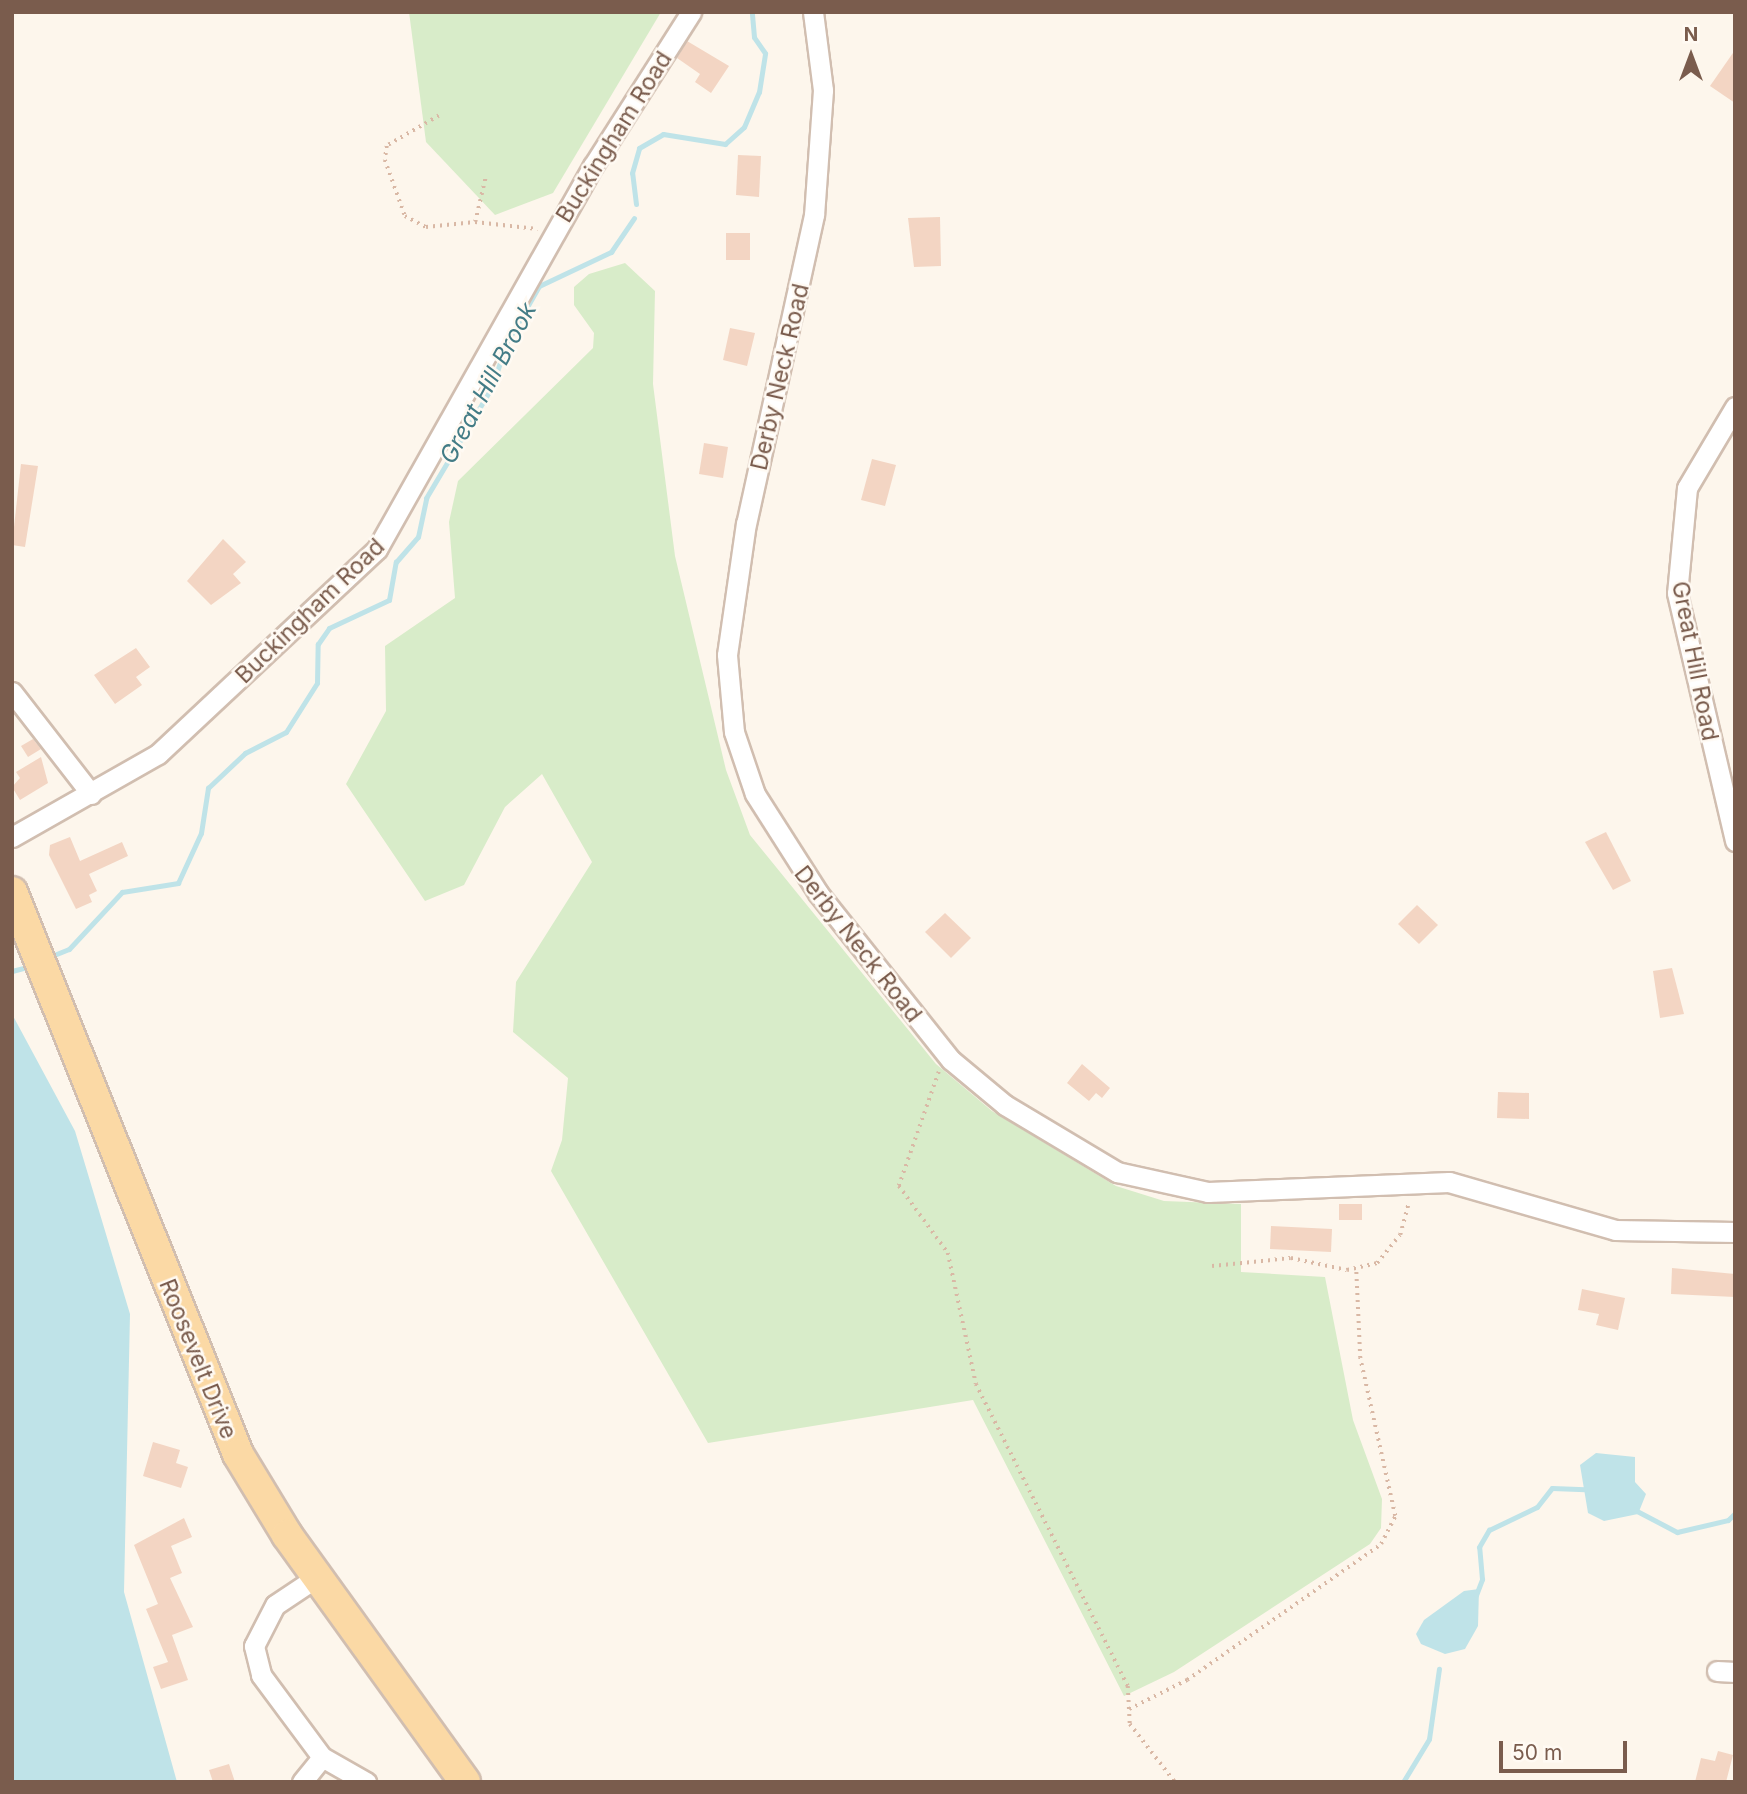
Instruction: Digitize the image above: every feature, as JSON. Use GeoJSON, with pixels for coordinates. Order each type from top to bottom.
{"type":"FeatureCollection","features":[{"type":"Feature","properties":{"kind":"main road","name":"Roosevelt Drive"},"geometry":{"type":"LineString","coordinates":[[12,892],[208,1387],[238,1454],[317,1577],[465,1782]]}},
{"type":"Feature","properties":{"kind":"street","name":"Buckingham Road"},"geometry":{"type":"LineString","coordinates":[[12,837],[92,794],[190,730],[377,549],[553,235],[691,12]]}},
{"type":"Feature","properties":{"kind":"street","name":"Derby Neck Road"},"geometry":{"type":"LineString","coordinates":[[813,12],[822,68],[819,180],[736,582],[727,655],[731,712],[755,794],[776,836],[950,1060],[1083,1155],[1148,1183],[1208,1192],[1412,1181],[1475,1186],[1615,1230],[1735,1232]]}},
{"type":"Feature","properties":{"kind":"street","name":"Great Hill Road"},"geometry":{"type":"LineString","coordinates":[[1735,407],[1687,488],[1677,593],[1735,841]]}},
{"type":"Feature","properties":{"kind":"street"},"geometry":{"type":"LineString","coordinates":[[12,692],[92,794]]}},
{"type":"Feature","properties":{"kind":"street"},"geometry":{"type":"LineString","coordinates":[[317,1577],[275,1605],[254,1646],[261,1675],[322,1757],[366,1782]]}},
{"type":"Feature","properties":{"kind":"street"},"geometry":{"type":"LineString","coordinates":[[302,1782],[322,1757]]}},
{"type":"Feature","properties":{"kind":"path"},"geometry":{"type":"LineString","coordinates":[[439,116],[387,146],[395,195],[414,224],[475,222],[553,235]]}},
{"type":"Feature","properties":{"kind":"path"},"geometry":{"type":"LineString","coordinates":[[475,222],[486,175]]}},
{"type":"Feature","properties":{"kind":"path"},"geometry":{"type":"LineString","coordinates":[[950,1060],[929,1092],[899,1186],[948,1253],[976,1384],[1128,1686],[1129,1709],[1138,1737],[1175,1782]]}},
{"type":"Feature","properties":{"kind":"path"},"geometry":{"type":"LineString","coordinates":[[1212,1266],[1291,1258],[1356,1269],[1390,1253],[1407,1214],[1412,1181]]}},
{"type":"Feature","properties":{"kind":"path"},"geometry":{"type":"LineString","coordinates":[[1129,1709],[1187,1681],[1381,1544],[1395,1516],[1360,1358],[1356,1269]]}},
{"type":"Feature","properties":{"kind":"green space"},"geometry":{"type":"Polygon","coordinates":[[[409,12],[661,12],[553,193],[495,215],[426,142],[409,12]]]}},
{"type":"Feature","properties":{"kind":"green space"},"geometry":{"type":"Polygon","coordinates":[[[625,263],[655,291],[653,384],[675,556],[726,770],[750,835],[936,1064],[992,1111],[1116,1186],[1164,1201],[1241,1204],[1241,1272],[1325,1277],[1353,1420],[1382,1499],[1381,1528],[1370,1544],[1174,1672],[1124,1696],[973,1400],[708,1443],[551,1171],[562,1140],[568,1078],[513,1032],[516,982],[592,862],[542,774],[505,807],[464,885],[425,901],[346,784],[386,711],[385,646],[455,598],[449,522],[458,481],[593,348],[594,333],[574,305],[574,287],[589,274],[625,263]]]}},
{"type":"Feature","properties":{"kind":"water"},"geometry":{"type":"Polygon","coordinates":[[[12,1014],[75,1131],[130,1314],[124,1592],[177,1782],[12,1782],[12,1014]]]}},
{"type":"Feature","properties":{"kind":"water"},"geometry":{"type":"Polygon","coordinates":[[[1596,1453],[1635,1457],[1635,1482],[1646,1494],[1638,1514],[1604,1521],[1588,1513],[1580,1465],[1596,1453]]]}},
{"type":"Feature","properties":{"kind":"water"},"geometry":{"type":"Polygon","coordinates":[[[1479,1589],[1478,1626],[1465,1649],[1445,1654],[1421,1644],[1416,1634],[1424,1620],[1464,1591],[1479,1589]]]}},
{"type":"Feature","properties":{"kind":"building"},"geometry":{"type":"Polygon","coordinates":[[[687,41],[729,66],[711,93],[695,82],[700,74],[677,58],[687,41]]]}},
{"type":"Feature","properties":{"kind":"building"},"geometry":{"type":"Polygon","coordinates":[[[1735,50],[1735,103],[1710,86],[1735,50]]]}},
{"type":"Feature","properties":{"kind":"building"},"geometry":{"type":"Polygon","coordinates":[[[738,155],[761,156],[759,197],[736,195],[738,155]]]}},
{"type":"Feature","properties":{"kind":"building"},"geometry":{"type":"Polygon","coordinates":[[[940,217],[941,266],[914,267],[908,218],[940,217]]]}},
{"type":"Feature","properties":{"kind":"building"},"geometry":{"type":"Polygon","coordinates":[[[726,233],[750,233],[750,260],[726,260],[726,233]]]}},
{"type":"Feature","properties":{"kind":"building"},"geometry":{"type":"Polygon","coordinates":[[[730,328],[755,333],[747,366],[723,360],[730,328]]]}},
{"type":"Feature","properties":{"kind":"building"},"geometry":{"type":"Polygon","coordinates":[[[704,443],[728,447],[723,478],[699,474],[704,443]]]}},
{"type":"Feature","properties":{"kind":"building"},"geometry":{"type":"Polygon","coordinates":[[[872,459],[896,465],[885,506],[861,500],[872,459]]]}},
{"type":"Feature","properties":{"kind":"building"},"geometry":{"type":"Polygon","coordinates":[[[21,464],[38,466],[25,547],[12,545],[21,464]]]}},
{"type":"Feature","properties":{"kind":"building"},"geometry":{"type":"Polygon","coordinates":[[[223,539],[246,562],[233,574],[241,583],[211,605],[187,581],[223,539]]]}},
{"type":"Feature","properties":{"kind":"building"},"geometry":{"type":"Polygon","coordinates":[[[136,648],[150,667],[136,677],[142,685],[115,704],[94,675],[136,648]]]}},
{"type":"Feature","properties":{"kind":"building"},"geometry":{"type":"Polygon","coordinates":[[[33,739],[41,749],[28,757],[21,746],[33,739]]]}},
{"type":"Feature","properties":{"kind":"building"},"geometry":{"type":"Polygon","coordinates":[[[41,757],[48,783],[20,800],[12,787],[20,778],[16,772],[41,757]]]}},
{"type":"Feature","properties":{"kind":"building"},"geometry":{"type":"Polygon","coordinates":[[[1606,832],[1631,881],[1613,890],[1585,842],[1606,832]]]}},
{"type":"Feature","properties":{"kind":"building"},"geometry":{"type":"Polygon","coordinates":[[[70,837],[80,861],[122,842],[128,856],[89,874],[97,891],[89,895],[92,902],[76,909],[49,855],[50,845],[70,837]]]}},
{"type":"Feature","properties":{"kind":"building"},"geometry":{"type":"Polygon","coordinates":[[[1417,905],[1438,925],[1419,944],[1398,924],[1417,905]]]}},
{"type":"Feature","properties":{"kind":"building"},"geometry":{"type":"Polygon","coordinates":[[[945,913],[971,938],[951,958],[925,932],[945,913]]]}},
{"type":"Feature","properties":{"kind":"building"},"geometry":{"type":"Polygon","coordinates":[[[1672,968],[1684,1014],[1660,1018],[1653,971],[1672,968]]]}},
{"type":"Feature","properties":{"kind":"building"},"geometry":{"type":"Polygon","coordinates":[[[1082,1064],[1110,1088],[1102,1098],[1096,1093],[1089,1101],[1067,1083],[1082,1064]]]}},
{"type":"Feature","properties":{"kind":"building"},"geometry":{"type":"Polygon","coordinates":[[[1498,1092],[1529,1093],[1529,1119],[1497,1118],[1498,1092]]]}},
{"type":"Feature","properties":{"kind":"building"},"geometry":{"type":"Polygon","coordinates":[[[1339,1204],[1362,1204],[1362,1220],[1339,1220],[1339,1204]]]}},
{"type":"Feature","properties":{"kind":"building"},"geometry":{"type":"Polygon","coordinates":[[[1271,1226],[1332,1229],[1331,1252],[1270,1249],[1271,1226]]]}},
{"type":"Feature","properties":{"kind":"building"},"geometry":{"type":"Polygon","coordinates":[[[1672,1268],[1735,1274],[1735,1297],[1671,1294],[1672,1268]]]}},
{"type":"Feature","properties":{"kind":"building"},"geometry":{"type":"Polygon","coordinates":[[[1582,1289],[1625,1298],[1618,1330],[1596,1325],[1599,1314],[1578,1310],[1582,1289]]]}},
{"type":"Feature","properties":{"kind":"building"},"geometry":{"type":"Polygon","coordinates":[[[153,1442],[180,1450],[176,1463],[188,1467],[181,1488],[143,1476],[153,1442]]]}},
{"type":"Feature","properties":{"kind":"building"},"geometry":{"type":"Polygon","coordinates":[[[184,1518],[192,1537],[171,1546],[182,1573],[170,1578],[193,1627],[172,1635],[188,1680],[161,1689],[153,1667],[168,1662],[146,1609],[158,1604],[134,1545],[184,1518]]]}},
{"type":"Feature","properties":{"kind":"building"},"geometry":{"type":"Polygon","coordinates":[[[1718,1751],[1733,1755],[1726,1782],[1695,1782],[1701,1758],[1715,1761],[1718,1751]]]}},
{"type":"Feature","properties":{"kind":"building"},"geometry":{"type":"Polygon","coordinates":[[[229,1764],[235,1782],[213,1782],[209,1770],[229,1764]]]}},
{"type":"Feature","properties":{"kind":"waterway","name":"Great Hill Brook"},"geometry":{"type":"LineString","coordinates":[[636,204],[632,173],[639,148],[663,134],[725,144],[744,127],[759,92],[765,53],[754,37],[752,12]]}},
{"type":"Feature","properties":{"kind":"waterway","name":"Great Hill Brook"},"geometry":{"type":"LineString","coordinates":[[54,955],[69,949],[122,892],[178,883],[201,833],[208,788],[245,753],[286,732],[317,683],[318,644],[329,628],[389,600],[396,562],[418,537],[426,498],[492,387],[506,344],[539,286],[611,252],[634,218]]}},
{"type":"Feature","properties":{"kind":"waterway","name":"Great Hill Brook"},"geometry":{"type":"LineString","coordinates":[[12,971],[31,966]]}},
{"type":"Feature","properties":{"kind":"waterway"},"geometry":{"type":"LineString","coordinates":[[1476,1595],[1482,1579],[1479,1547],[1489,1530],[1537,1507],[1552,1488],[1585,1489]]}},
{"type":"Feature","properties":{"kind":"waterway"},"geometry":{"type":"LineString","coordinates":[[1633,1509],[1677,1532],[1728,1520],[1735,1513]]}},
{"type":"Feature","properties":{"kind":"waterway"},"geometry":{"type":"LineString","coordinates":[[1403,1782],[1429,1739],[1439,1669]]}}]}
